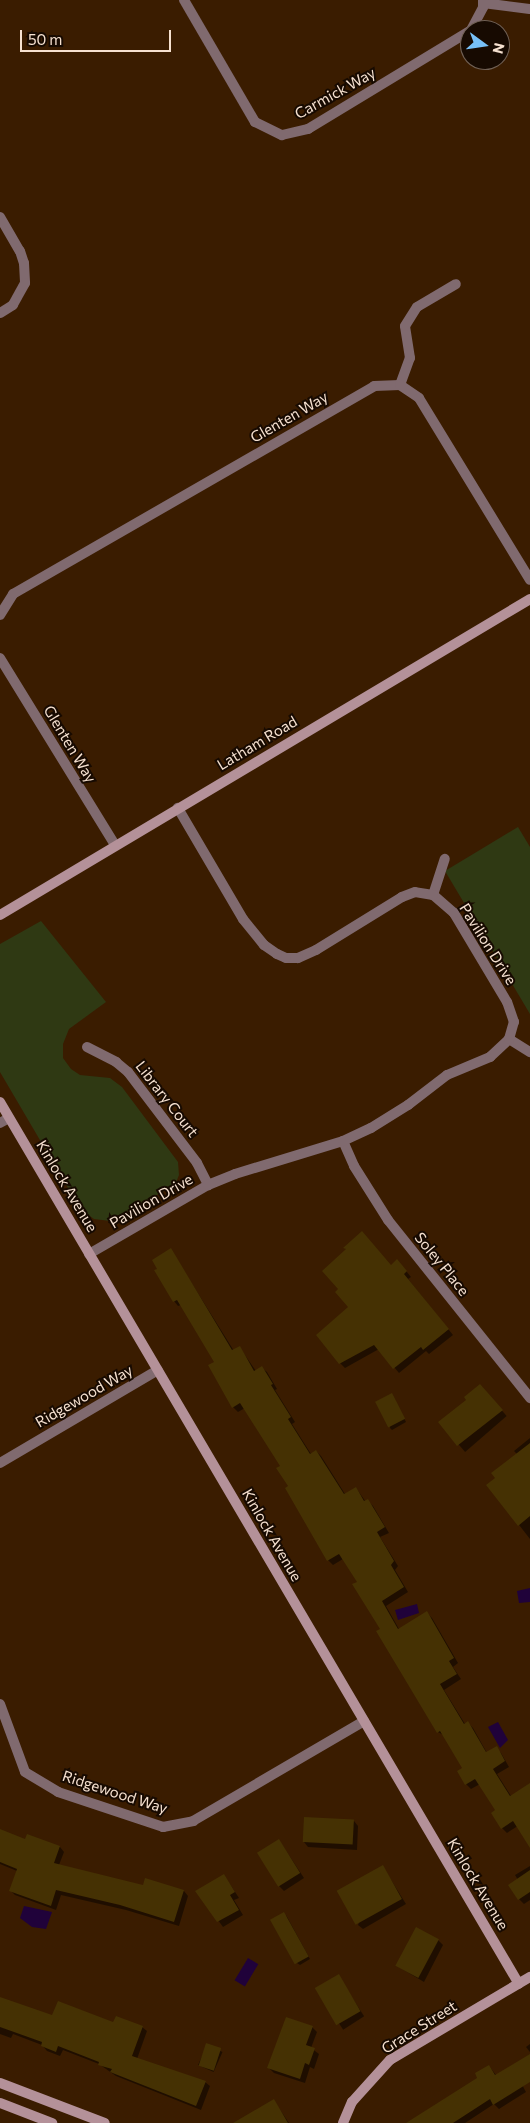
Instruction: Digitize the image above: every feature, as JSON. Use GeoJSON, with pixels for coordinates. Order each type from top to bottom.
{"type":"FeatureCollection","features":[{"type":"Feature","properties":{"kind":"street","name":"Carmick Way"},"geometry":{"type":"LineString","coordinates":[[184,0],[255,122],[282,135],[308,129],[460,36]]}},
{"type":"Feature","properties":{"kind":"street","name":"Carmick Way"},"geometry":{"type":"LineString","coordinates":[[476,20],[483,8],[483,1]]}},
{"type":"Feature","properties":{"kind":"street"},"geometry":{"type":"LineString","coordinates":[[483,1],[530,9]]}},
{"type":"Feature","properties":{"kind":"street"},"geometry":{"type":"LineString","coordinates":[[0,217],[20,251],[24,263],[25,283],[13,305],[0,313]]}},
{"type":"Feature","properties":{"kind":"street"},"geometry":{"type":"LineString","coordinates":[[456,284],[417,307],[405,326],[410,358],[400,385],[419,398],[530,580]]}},
{"type":"Feature","properties":{"kind":"street","name":"Glenten Way"},"geometry":{"type":"LineString","coordinates":[[0,615],[13,594],[374,386],[400,385]]}},
{"type":"Feature","properties":{"kind":"street","name":"Latham Road"},"geometry":{"type":"LineString","coordinates":[[0,914],[530,599]]}},
{"type":"Feature","properties":{"kind":"street","name":"Glenten Way"},"geometry":{"type":"LineString","coordinates":[[0,658],[114,845]]}},
{"type":"Feature","properties":{"kind":"street"},"geometry":{"type":"LineString","coordinates":[[178,808],[243,918],[264,945],[286,958],[298,958],[316,950],[402,897],[415,892],[433,895],[446,859]]}},
{"type":"Feature","properties":{"kind":"street","name":"Pavilion Drive"},"geometry":{"type":"LineString","coordinates":[[89,1254],[208,1184],[344,1141],[371,1128],[408,1105],[447,1076],[490,1058],[509,1039],[514,1022],[507,1002],[454,913],[433,895]]}},
{"type":"Feature","properties":{"kind":"street"},"geometry":{"type":"LineString","coordinates":[[509,1039],[530,1052]]}},
{"type":"Feature","properties":{"kind":"street","name":"Library Court"},"geometry":{"type":"LineString","coordinates":[[87,1047],[116,1062],[128,1072],[197,1163],[208,1184]]}},
{"type":"Feature","properties":{"kind":"street","name":"Kinlock Avenue"},"geometry":{"type":"LineString","coordinates":[[0,1102],[4,1120],[89,1254],[519,1984]]}},
{"type":"Feature","properties":{"kind":"street","name":"Soley Place"},"geometry":{"type":"LineString","coordinates":[[344,1141],[354,1166],[388,1220],[530,1398]]}},
{"type":"Feature","properties":{"kind":"street","name":"Ridgewood Way"},"geometry":{"type":"LineString","coordinates":[[0,1463],[158,1370]]}},
{"type":"Feature","properties":{"kind":"street","name":"Ridgewood Way"},"geometry":{"type":"LineString","coordinates":[[0,1704],[26,1772],[58,1792],[163,1826],[193,1821],[364,1721]]}},
{"type":"Feature","properties":{"kind":"street","name":"Grace Street"},"geometry":{"type":"LineString","coordinates":[[343,2123],[352,2102],[390,2060],[530,1977]]}},
{"type":"Feature","properties":{"kind":"street"},"geometry":{"type":"LineString","coordinates":[[0,2083],[105,2123]]}},
{"type":"Feature","properties":{"kind":"street"},"geometry":{"type":"LineString","coordinates":[[0,2103],[52,2123]]}},
{"type":"Feature","properties":{"kind":"green space"},"geometry":{"type":"Polygon","coordinates":[[[518,827],[530,847],[530,1014],[445,871],[518,827]]]}},
{"type":"Feature","properties":{"kind":"green space"},"geometry":{"type":"Polygon","coordinates":[[[41,921],[106,1002],[69,1029],[63,1044],[63,1058],[71,1069],[80,1075],[110,1078],[122,1087],[178,1162],[179,1175],[175,1185],[110,1221],[94,1219],[81,1210],[0,1072],[0,944],[41,921]]]}},
{"type":"Feature","properties":{"kind":"shaded area"},"geometry":{"type":"Polygon","coordinates":[[[530,1588],[530,1602],[519,1603],[517,1591],[530,1588]]]}},
{"type":"Feature","properties":{"kind":"shaded area"},"geometry":{"type":"Polygon","coordinates":[[[417,1604],[419,1613],[398,1620],[395,1610],[417,1604]]]}},
{"type":"Feature","properties":{"kind":"shaded area"},"geometry":{"type":"Polygon","coordinates":[[[498,1722],[508,1740],[500,1748],[488,1727],[498,1722]]]}},
{"type":"Feature","properties":{"kind":"shaded area"},"geometry":{"type":"Polygon","coordinates":[[[24,1906],[52,1912],[46,1929],[32,1927],[20,1918],[24,1906]]]}},
{"type":"Feature","properties":{"kind":"shaded area"},"geometry":{"type":"Polygon","coordinates":[[[248,1958],[258,1964],[245,1986],[235,1980],[248,1958]]]}},
{"type":"Feature","properties":{"kind":"building"},"geometry":{"type":"Polygon","coordinates":[[[362,1231],[391,1265],[397,1259],[407,1271],[404,1274],[449,1329],[423,1350],[421,1347],[393,1369],[374,1345],[339,1364],[316,1335],[348,1307],[335,1292],[338,1289],[322,1271],[362,1231]]]}},
{"type":"Feature","properties":{"kind":"building"},"geometry":{"type":"Polygon","coordinates":[[[171,1248],[232,1350],[240,1346],[254,1371],[262,1366],[273,1384],[271,1385],[291,1417],[288,1419],[310,1454],[316,1450],[344,1494],[356,1487],[364,1501],[368,1499],[385,1527],[377,1532],[394,1561],[391,1565],[404,1587],[382,1601],[398,1629],[427,1611],[454,1658],[449,1661],[457,1674],[440,1684],[464,1724],[468,1721],[486,1752],[497,1746],[505,1761],[493,1769],[510,1796],[530,1783],[530,1848],[513,1821],[501,1829],[491,1813],[495,1810],[475,1779],[465,1785],[457,1771],[462,1768],[440,1731],[437,1733],[376,1631],[380,1629],[352,1584],[357,1582],[339,1554],[327,1561],[285,1488],[288,1486],[276,1468],[280,1466],[240,1403],[232,1408],[208,1365],[214,1362],[177,1300],[173,1302],[154,1270],[157,1269],[152,1260],[171,1248]]]}},
{"type":"Feature","properties":{"kind":"building"},"geometry":{"type":"Polygon","coordinates":[[[480,1384],[503,1410],[457,1446],[438,1422],[466,1400],[464,1397],[480,1384]]]}},
{"type":"Feature","properties":{"kind":"building"},"geometry":{"type":"Polygon","coordinates":[[[392,1393],[405,1419],[388,1427],[375,1402],[392,1393]]]}},
{"type":"Feature","properties":{"kind":"building"},"geometry":{"type":"Polygon","coordinates":[[[530,1443],[530,1516],[518,1526],[486,1485],[495,1478],[491,1473],[530,1443]]]}},
{"type":"Feature","properties":{"kind":"building"},"geometry":{"type":"Polygon","coordinates":[[[304,1817],[354,1820],[353,1845],[303,1842],[304,1817]]]}},
{"type":"Feature","properties":{"kind":"building"},"geometry":{"type":"Polygon","coordinates":[[[0,1829],[25,1839],[27,1834],[60,1846],[54,1863],[143,1885],[145,1878],[184,1890],[174,1922],[120,1905],[56,1890],[51,1906],[9,1891],[17,1869],[0,1862],[0,1829]]]}},
{"type":"Feature","properties":{"kind":"building"},"geometry":{"type":"Polygon","coordinates":[[[279,1839],[300,1873],[278,1887],[257,1853],[279,1839]]]}},
{"type":"Feature","properties":{"kind":"building"},"geometry":{"type":"Polygon","coordinates":[[[383,1865],[402,1899],[356,1925],[337,1891],[383,1865]]]}},
{"type":"Feature","properties":{"kind":"building"},"geometry":{"type":"Polygon","coordinates":[[[530,1870],[530,1892],[518,1900],[508,1885],[530,1870]]]}},
{"type":"Feature","properties":{"kind":"building"},"geometry":{"type":"Polygon","coordinates":[[[224,1874],[235,1892],[230,1895],[239,1910],[217,1922],[195,1891],[224,1874]]]}},
{"type":"Feature","properties":{"kind":"building"},"geometry":{"type":"Polygon","coordinates":[[[284,1912],[309,1957],[295,1964],[270,1920],[284,1912]]]}},
{"type":"Feature","properties":{"kind":"building"},"geometry":{"type":"Polygon","coordinates":[[[416,1927],[439,1939],[418,1978],[395,1966],[416,1927]]]}},
{"type":"Feature","properties":{"kind":"building"},"geometry":{"type":"Polygon","coordinates":[[[339,1974],[360,2011],[336,2025],[315,1988],[339,1974]]]}},
{"type":"Feature","properties":{"kind":"building"},"geometry":{"type":"Polygon","coordinates":[[[0,1997],[52,2015],[58,2001],[113,2022],[116,2016],[143,2026],[132,2056],[206,2081],[196,2106],[110,2072],[112,2069],[98,2065],[99,2062],[58,2046],[56,2052],[41,2046],[42,2042],[0,2027],[0,1997]]]}},
{"type":"Feature","properties":{"kind":"building"},"geometry":{"type":"Polygon","coordinates":[[[286,2017],[313,2026],[306,2045],[315,2048],[309,2065],[305,2063],[300,2079],[267,2068],[286,2017]]]}},
{"type":"Feature","properties":{"kind":"building"},"geometry":{"type":"Polygon","coordinates":[[[206,2043],[221,2048],[214,2071],[199,2066],[206,2043]]]}},
{"type":"Feature","properties":{"kind":"building"},"geometry":{"type":"Polygon","coordinates":[[[530,2054],[530,2082],[493,2105],[490,2099],[453,2123],[406,2123],[477,2078],[475,2073],[489,2065],[495,2075],[530,2054]]]}},
{"type":"Feature","properties":{"kind":"building"},"geometry":{"type":"Polygon","coordinates":[[[274,2099],[288,2123],[233,2123],[274,2099]]]}}]}
